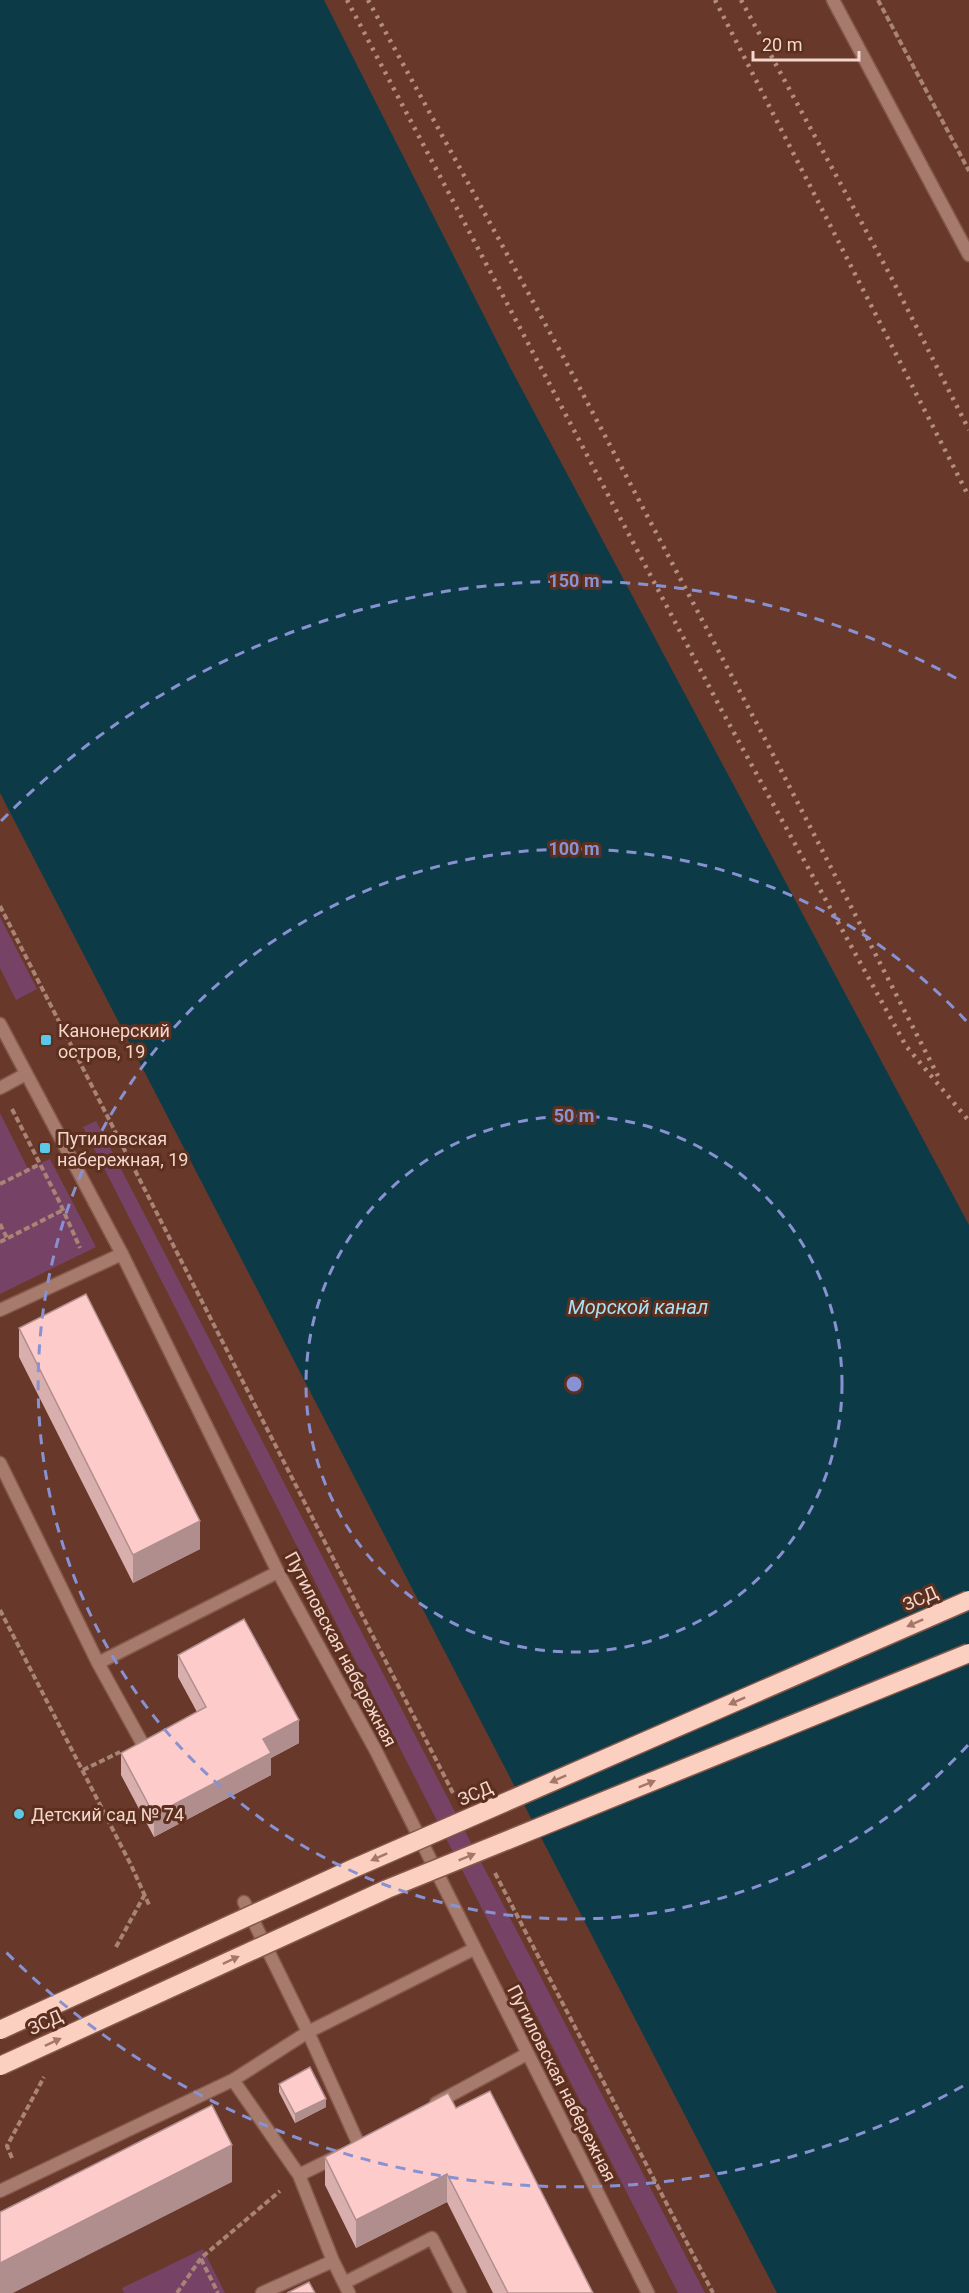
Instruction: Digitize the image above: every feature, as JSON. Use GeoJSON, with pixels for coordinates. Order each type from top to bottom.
{"type":"FeatureCollection","features":[{"type":"Feature","properties":{"kind":"highway","name":"ЗСД"},"geometry":{"type":"LineString","coordinates":[[0,2030],[352,1869],[969,1600]]}},
{"type":"Feature","properties":{"kind":"highway","name":"ЗСД"},"geometry":{"type":"LineString","coordinates":[[0,2066],[387,1889],[969,1653]]}},
{"type":"Feature","properties":{"kind":"street"},"geometry":{"type":"LineString","coordinates":[[833,0],[969,255]]}},
{"type":"Feature","properties":{"kind":"street","name":"Путиловская набережная"},"geometry":{"type":"LineString","coordinates":[[0,1024],[122,1254],[278,1572],[376,1751],[648,2293]]}},
{"type":"Feature","properties":{"kind":"street"},"geometry":{"type":"LineString","coordinates":[[0,1088],[26,1074]]}},
{"type":"Feature","properties":{"kind":"street"},"geometry":{"type":"LineString","coordinates":[[0,1310],[122,1254]]}},
{"type":"Feature","properties":{"kind":"street"},"geometry":{"type":"LineString","coordinates":[[0,1463],[98,1663],[141,1742]]}},
{"type":"Feature","properties":{"kind":"street"},"geometry":{"type":"LineString","coordinates":[[98,1663],[278,1572]]}},
{"type":"Feature","properties":{"kind":"street"},"geometry":{"type":"LineString","coordinates":[[244,1902],[364,2142],[299,2175]]}},
{"type":"Feature","properties":{"kind":"street"},"geometry":{"type":"LineString","coordinates":[[0,2191],[233,2080],[308,2032],[474,1949]]}},
{"type":"Feature","properties":{"kind":"street"},"geometry":{"type":"LineString","coordinates":[[422,2111],[527,2054]]}},
{"type":"Feature","properties":{"kind":"street"},"geometry":{"type":"LineString","coordinates":[[233,2080],[299,2175],[346,2288],[432,2238],[460,2293]]}},
{"type":"Feature","properties":{"kind":"street"},"geometry":{"type":"LineString","coordinates":[[262,2293],[333,2261]]}},
{"type":"Feature","properties":{"kind":"path"},"geometry":{"type":"LineString","coordinates":[[878,0],[969,171]]}},
{"type":"Feature","properties":{"kind":"path"},"geometry":{"type":"LineString","coordinates":[[0,906],[455,1796]]}},
{"type":"Feature","properties":{"kind":"path"},"geometry":{"type":"LineString","coordinates":[[0,1088],[63,1210],[90,1270]]}},
{"type":"Feature","properties":{"kind":"path"},"geometry":{"type":"LineString","coordinates":[[0,1184],[40,1164]]}},
{"type":"Feature","properties":{"kind":"path"},"geometry":{"type":"LineString","coordinates":[[0,1242],[63,1210]]}},
{"type":"Feature","properties":{"kind":"path"},"geometry":{"type":"LineString","coordinates":[[0,1224],[7,1238]]}},
{"type":"Feature","properties":{"kind":"path"},"geometry":{"type":"LineString","coordinates":[[0,1610],[150,1907]]}},
{"type":"Feature","properties":{"kind":"path"},"geometry":{"type":"LineString","coordinates":[[82,1770],[141,1742]]}},
{"type":"Feature","properties":{"kind":"path"},"geometry":{"type":"LineString","coordinates":[[493,1870],[713,2293]]}},
{"type":"Feature","properties":{"kind":"path"},"geometry":{"type":"LineString","coordinates":[[118,1943],[145,1894]]}},
{"type":"Feature","properties":{"kind":"path"},"geometry":{"type":"LineString","coordinates":[[177,2293],[201,2258],[299,2175]]}},
{"type":"Feature","properties":{"kind":"path"},"geometry":{"type":"LineString","coordinates":[[201,2258],[218,2293]]}},
{"type":"Feature","properties":{"kind":"shaded area"},"geometry":{"type":"Polygon","coordinates":[[[0,917],[37,989],[16,1000],[0,968],[0,917]]]}},
{"type":"Feature","properties":{"kind":"shaded area"},"geometry":{"type":"Polygon","coordinates":[[[0,1113],[28,1169],[50,1159],[96,1247],[0,1294],[0,1113]]]}},
{"type":"Feature","properties":{"kind":"shaded area"},"geometry":{"type":"Polygon","coordinates":[[[96,1121],[705,2293],[678,2293],[83,1127],[96,1121]]]}},
{"type":"Feature","properties":{"kind":"shaded area"},"geometry":{"type":"Polygon","coordinates":[[[203,2249],[225,2293],[124,2293],[122,2288],[203,2249]]]}},
{"type":"Feature","properties":{"kind":"water","name":"Морской канал"},"geometry":{"type":"Polygon","coordinates":[[[0,0],[324,0],[511,369],[969,1225],[969,2293],[777,2293],[0,793],[0,0]]]}},
{"type":"Feature","properties":{"kind":"building"},"geometry":{"type":"Polygon","coordinates":[[[86,1294],[200,1521],[133,1555],[19,1328],[86,1294]]]}},
{"type":"Feature","properties":{"kind":"building"},"geometry":{"type":"Polygon","coordinates":[[[244,1619],[299,1720],[263,1739],[271,1753],[154,1815],[121,1753],[206,1707],[178,1655],[244,1619]]]}},
{"type":"Feature","properties":{"kind":"building"},"geometry":{"type":"Polygon","coordinates":[[[310,2067],[326,2099],[295,2114],[279,2084],[310,2067]]]}},
{"type":"Feature","properties":{"kind":"building"},"geometry":{"type":"Polygon","coordinates":[[[490,2091],[593,2293],[508,2293],[447,2174],[356,2220],[325,2157],[448,2093],[456,2108],[490,2091]]]}},
{"type":"Feature","properties":{"kind":"building"},"geometry":{"type":"Polygon","coordinates":[[[212,2105],[232,2145],[0,2263],[0,2212],[212,2105]]]}},
{"type":"Feature","properties":{"kind":"building"},"geometry":{"type":"Polygon","coordinates":[[[309,2282],[315,2293],[287,2293],[309,2282]]]}},
{"type":"Feature","properties":{"kind":"railway"},"geometry":{"type":"LineString","coordinates":[[347,0],[722,711],[906,1046],[969,1121]]}},
{"type":"Feature","properties":{"kind":"railway"},"geometry":{"type":"LineString","coordinates":[[368,0],[566,362],[766,741],[938,1076]]}},
{"type":"Feature","properties":{"kind":"railway"},"geometry":{"type":"LineString","coordinates":[[715,0],[969,497]]}},
{"type":"Feature","properties":{"kind":"railway"},"geometry":{"type":"LineString","coordinates":[[741,0],[890,275],[969,430]]}},
{"type":"Feature","properties":{"kind":"place","name":"Канонерский остров, 19"},"geometry":{"type":"Point","coordinates":[46,1040]}},
{"type":"Feature","properties":{"kind":"place","name":"Путиловская набережная, 19"},"geometry":{"type":"Point","coordinates":[45,1148]}},
{"type":"Feature","properties":{"kind":"place","name":"Детский сад № 74"},"geometry":{"type":"Point","coordinates":[19,1814]}}]}
